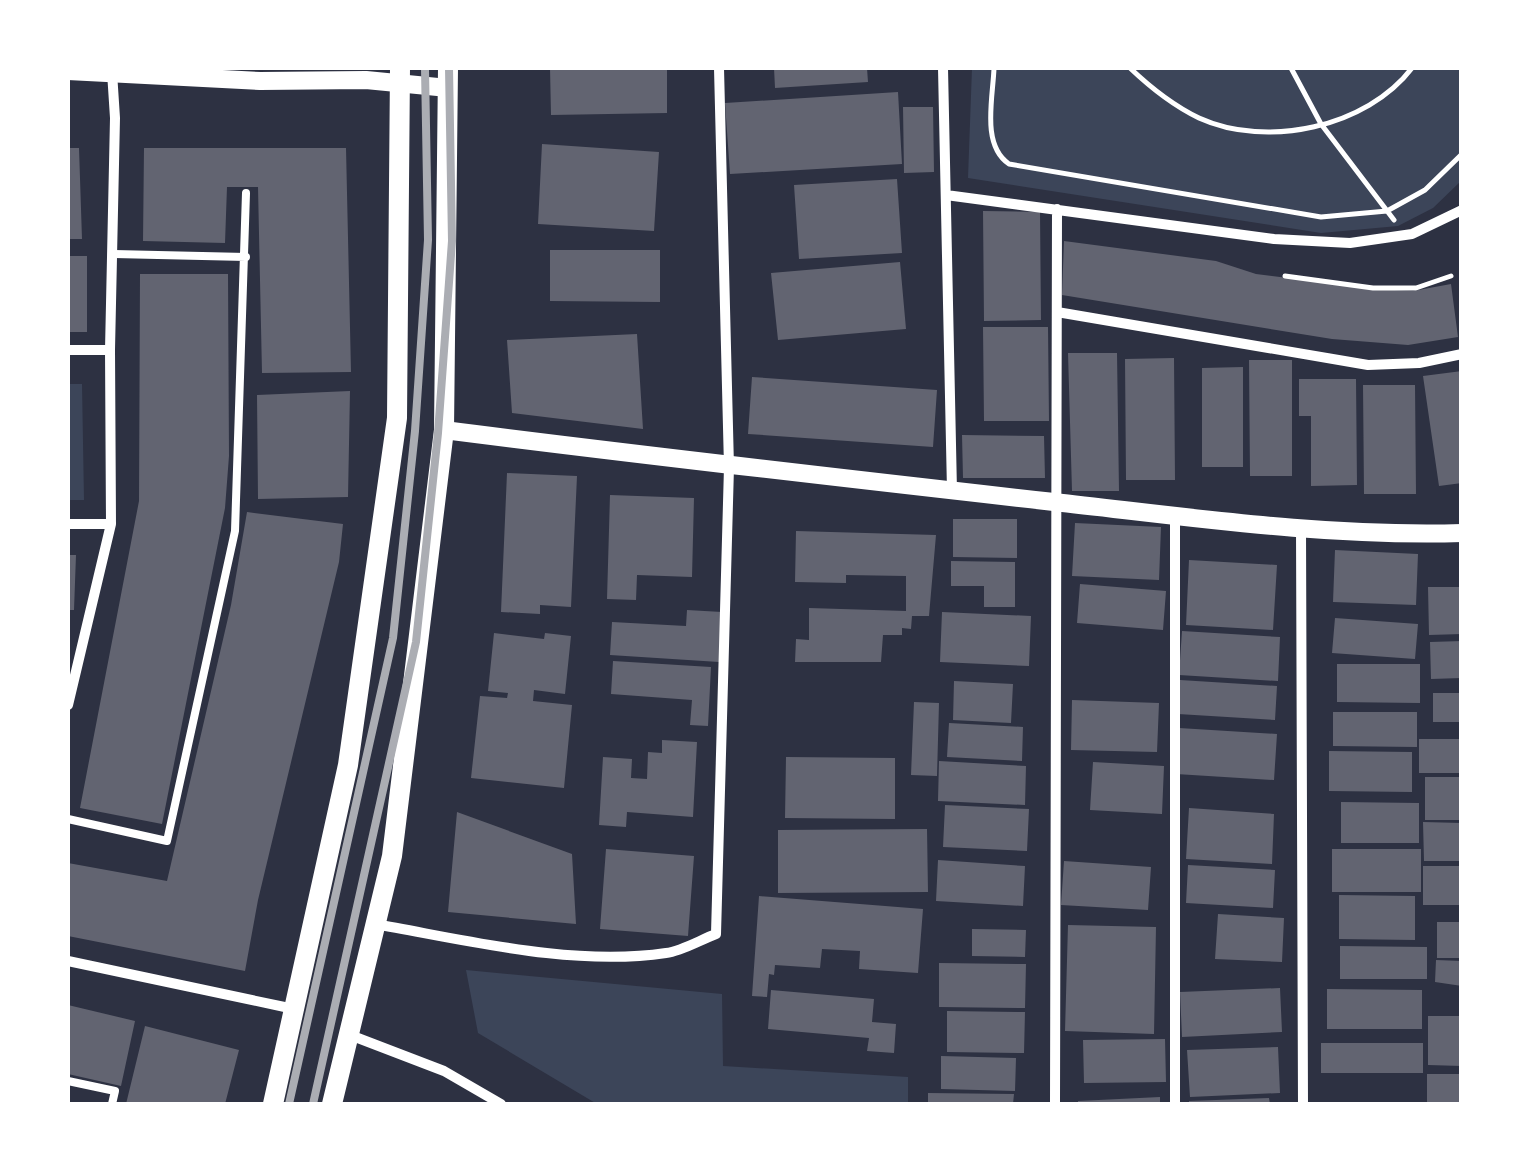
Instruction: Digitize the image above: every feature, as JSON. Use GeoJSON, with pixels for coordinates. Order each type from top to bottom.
{"type":"FeatureCollection","features":[{"type":"Feature","properties":{"kind":"main road"},"geometry":{"type":"LineString","coordinates":[[273,1104],[348,765],[397,418],[400,76]]}},
{"type":"Feature","properties":{"kind":"main road"},"geometry":{"type":"LineString","coordinates":[[332,1104],[392,856],[444,430],[448,78]]}},
{"type":"Feature","properties":{"kind":"street"},"geometry":{"type":"LineString","coordinates":[[375,924],[537,952],[611,955],[669,953],[716,934],[729,467],[718,68]]}},
{"type":"Feature","properties":{"kind":"street"},"geometry":{"type":"LineString","coordinates":[[943,68],[952,491]]}},
{"type":"Feature","properties":{"kind":"street"},"geometry":{"type":"LineString","coordinates":[[68,706],[111,524],[115,118],[112,69]]}},
{"type":"Feature","properties":{"kind":"street"},"geometry":{"type":"LineString","coordinates":[[68,71],[112,69],[260,81],[448,78]]}},
{"type":"Feature","properties":{"kind":"street"},"geometry":{"type":"LineString","coordinates":[[946,195],[1274,238],[1350,243],[1403,235],[1462,210]]}},
{"type":"Feature","properties":{"kind":"street"},"geometry":{"type":"LineString","coordinates":[[1055,1104],[1057,209]]}},
{"type":"Feature","properties":{"kind":"street"},"geometry":{"type":"LineString","coordinates":[[1057,312],[1368,365],[1418,363],[1462,354]]}},
{"type":"Feature","properties":{"kind":"street"},"geometry":{"type":"LineString","coordinates":[[68,350],[110,350]]}},
{"type":"Feature","properties":{"kind":"street"},"geometry":{"type":"LineString","coordinates":[[444,430],[729,467],[1301,530],[1462,533]]}},
{"type":"Feature","properties":{"kind":"street"},"geometry":{"type":"LineString","coordinates":[[1174,1104],[1175,517]]}},
{"type":"Feature","properties":{"kind":"street"},"geometry":{"type":"LineString","coordinates":[[68,524],[111,524]]}},
{"type":"Feature","properties":{"kind":"street"},"geometry":{"type":"LineString","coordinates":[[1301,530],[1303,1104]]}},
{"type":"Feature","properties":{"kind":"street"},"geometry":{"type":"LineString","coordinates":[[68,961],[294,1010]]}},
{"type":"Feature","properties":{"kind":"street"},"geometry":{"type":"LineString","coordinates":[[349,1034],[444,1071],[502,1104]]}},
{"type":"Feature","properties":{"kind":"lane"},"geometry":{"type":"LineString","coordinates":[[68,820],[168,841],[235,531],[246,193]]}},
{"type":"Feature","properties":{"kind":"lane"},"geometry":{"type":"LineString","coordinates":[[114,254],[246,256]]}},
{"type":"Feature","properties":{"kind":"lane"},"geometry":{"type":"LineString","coordinates":[[68,1081],[115,1092],[112,1104]]}},
{"type":"Feature","properties":{"kind":"path"},"geometry":{"type":"LineString","coordinates":[[994,68],[992,144],[998,156],[1009,164],[1321,218],[1387,211],[1425,190],[1462,154]]}},
{"type":"Feature","properties":{"kind":"path"},"geometry":{"type":"LineString","coordinates":[[1130,68],[1154,92],[1202,119],[1255,132],[1309,128],[1360,110],[1412,68]]}},
{"type":"Feature","properties":{"kind":"path"},"geometry":{"type":"LineString","coordinates":[[1290,68],[1321,124],[1403,235]]}},
{"type":"Feature","properties":{"kind":"path"},"geometry":{"type":"LineString","coordinates":[[1285,276],[1374,288],[1416,288],[1451,276]]}},
{"type":"Feature","properties":{"kind":"shaded area"},"geometry":{"type":"Polygon","coordinates":[[[972,68],[1461,68],[1461,181],[1433,208],[1398,226],[1321,233],[968,178],[972,68]]]}},
{"type":"Feature","properties":{"kind":"shaded area"},"geometry":{"type":"Polygon","coordinates":[[[68,384],[82,384],[84,500],[68,500],[68,384]]]}},
{"type":"Feature","properties":{"kind":"shaded area"},"geometry":{"type":"Polygon","coordinates":[[[466,970],[722,994],[723,1066],[908,1077],[908,1104],[597,1104],[478,1033],[466,970]]]}},
{"type":"Feature","properties":{"kind":"building"},"geometry":{"type":"Polygon","coordinates":[[[550,68],[667,68],[667,113],[551,115],[550,68]]]}},
{"type":"Feature","properties":{"kind":"building"},"geometry":{"type":"Polygon","coordinates":[[[774,68],[867,68],[868,82],[775,88],[774,68]]]}},
{"type":"Feature","properties":{"kind":"building"},"geometry":{"type":"Polygon","coordinates":[[[898,92],[902,164],[730,174],[725,103],[898,92]]]}},
{"type":"Feature","properties":{"kind":"building"},"geometry":{"type":"Polygon","coordinates":[[[903,107],[933,107],[934,172],[904,173],[903,107]]]}},
{"type":"Feature","properties":{"kind":"building"},"geometry":{"type":"Polygon","coordinates":[[[542,144],[659,152],[654,231],[538,224],[542,144]]]}},
{"type":"Feature","properties":{"kind":"building"},"geometry":{"type":"Polygon","coordinates":[[[68,148],[79,148],[82,239],[68,239],[68,148]]]}},
{"type":"Feature","properties":{"kind":"building"},"geometry":{"type":"Polygon","coordinates":[[[144,148],[346,148],[351,372],[262,373],[258,187],[227,187],[225,243],[143,241],[144,148]]]}},
{"type":"Feature","properties":{"kind":"building"},"geometry":{"type":"Polygon","coordinates":[[[897,179],[902,253],[799,259],[794,185],[897,179]]]}},
{"type":"Feature","properties":{"kind":"building"},"geometry":{"type":"Polygon","coordinates":[[[983,211],[1040,212],[1041,320],[984,321],[983,211]]]}},
{"type":"Feature","properties":{"kind":"building"},"geometry":{"type":"Polygon","coordinates":[[[1064,241],[1216,261],[1256,274],[1376,289],[1413,291],[1451,284],[1458,337],[1408,345],[1332,339],[1062,295],[1064,241]]]}},
{"type":"Feature","properties":{"kind":"building"},"geometry":{"type":"Polygon","coordinates":[[[550,250],[660,250],[660,302],[550,301],[550,250]]]}},
{"type":"Feature","properties":{"kind":"building"},"geometry":{"type":"Polygon","coordinates":[[[68,256],[87,256],[87,332],[68,332],[68,256]]]}},
{"type":"Feature","properties":{"kind":"building"},"geometry":{"type":"Polygon","coordinates":[[[900,262],[906,329],[778,340],[771,273],[900,262]]]}},
{"type":"Feature","properties":{"kind":"building"},"geometry":{"type":"Polygon","coordinates":[[[140,274],[228,274],[229,456],[225,508],[162,824],[80,808],[139,501],[140,274]]]}},
{"type":"Feature","properties":{"kind":"building"},"geometry":{"type":"Polygon","coordinates":[[[983,327],[1048,327],[1049,421],[984,421],[983,327]]]}},
{"type":"Feature","properties":{"kind":"building"},"geometry":{"type":"Polygon","coordinates":[[[637,334],[643,429],[512,413],[507,340],[637,334]]]}},
{"type":"Feature","properties":{"kind":"building"},"geometry":{"type":"Polygon","coordinates":[[[1068,353],[1117,353],[1119,491],[1072,491],[1068,353]]]}},
{"type":"Feature","properties":{"kind":"building"},"geometry":{"type":"Polygon","coordinates":[[[1174,358],[1175,480],[1126,480],[1125,359],[1174,358]]]}},
{"type":"Feature","properties":{"kind":"building"},"geometry":{"type":"Polygon","coordinates":[[[1249,360],[1292,360],[1292,476],[1250,476],[1249,360]]]}},
{"type":"Feature","properties":{"kind":"building"},"geometry":{"type":"Polygon","coordinates":[[[1243,367],[1243,467],[1202,467],[1202,368],[1243,367]]]}},
{"type":"Feature","properties":{"kind":"building"},"geometry":{"type":"Polygon","coordinates":[[[1462,371],[1462,483],[1439,486],[1423,376],[1462,371]]]}},
{"type":"Feature","properties":{"kind":"building"},"geometry":{"type":"Polygon","coordinates":[[[752,377],[937,390],[933,447],[748,434],[752,377]]]}},
{"type":"Feature","properties":{"kind":"building"},"geometry":{"type":"Polygon","coordinates":[[[1299,379],[1356,379],[1357,485],[1311,486],[1311,416],[1299,416],[1299,379]]]}},
{"type":"Feature","properties":{"kind":"building"},"geometry":{"type":"Polygon","coordinates":[[[1363,385],[1415,385],[1416,494],[1364,494],[1363,385]]]}},
{"type":"Feature","properties":{"kind":"building"},"geometry":{"type":"Polygon","coordinates":[[[350,391],[348,497],[258,499],[257,395],[350,391]]]}},
{"type":"Feature","properties":{"kind":"building"},"geometry":{"type":"Polygon","coordinates":[[[962,435],[1044,436],[1045,478],[963,478],[962,435]]]}},
{"type":"Feature","properties":{"kind":"building"},"geometry":{"type":"Polygon","coordinates":[[[507,473],[577,476],[571,607],[540,605],[540,614],[501,612],[507,473]]]}},
{"type":"Feature","properties":{"kind":"building"},"geometry":{"type":"Polygon","coordinates":[[[610,495],[694,498],[692,577],[637,575],[636,600],[607,599],[610,495]]]}},
{"type":"Feature","properties":{"kind":"building"},"geometry":{"type":"Polygon","coordinates":[[[247,512],[343,524],[339,562],[258,900],[245,971],[68,936],[68,863],[167,881],[231,605],[247,512]]]}},
{"type":"Feature","properties":{"kind":"building"},"geometry":{"type":"Polygon","coordinates":[[[953,519],[1017,519],[1017,558],[953,557],[953,519]]]}},
{"type":"Feature","properties":{"kind":"building"},"geometry":{"type":"Polygon","coordinates":[[[1075,523],[1161,527],[1159,580],[1072,576],[1075,523]]]}},
{"type":"Feature","properties":{"kind":"building"},"geometry":{"type":"Polygon","coordinates":[[[796,531],[936,535],[929,616],[912,616],[911,629],[902,628],[902,635],[883,635],[881,662],[795,662],[796,639],[809,640],[809,608],[906,611],[906,576],[846,575],[846,583],[795,582],[796,531]]]}},
{"type":"Feature","properties":{"kind":"building"},"geometry":{"type":"Polygon","coordinates":[[[1335,550],[1418,554],[1416,605],[1333,602],[1335,550]]]}},
{"type":"Feature","properties":{"kind":"building"},"geometry":{"type":"Polygon","coordinates":[[[68,555],[76,555],[74,610],[68,610],[68,555]]]}},
{"type":"Feature","properties":{"kind":"building"},"geometry":{"type":"Polygon","coordinates":[[[1189,560],[1277,565],[1273,630],[1186,625],[1189,560]]]}},
{"type":"Feature","properties":{"kind":"building"},"geometry":{"type":"Polygon","coordinates":[[[951,561],[1015,562],[1015,607],[984,607],[984,586],[951,586],[951,561]]]}},
{"type":"Feature","properties":{"kind":"building"},"geometry":{"type":"Polygon","coordinates":[[[1080,584],[1166,591],[1163,630],[1077,623],[1080,584]]]}},
{"type":"Feature","properties":{"kind":"building"},"geometry":{"type":"Polygon","coordinates":[[[1428,587],[1462,587],[1462,634],[1429,635],[1428,587]]]}},
{"type":"Feature","properties":{"kind":"building"},"geometry":{"type":"Polygon","coordinates":[[[687,610],[722,612],[719,662],[610,655],[612,622],[686,626],[687,610]]]}},
{"type":"Feature","properties":{"kind":"building"},"geometry":{"type":"Polygon","coordinates":[[[942,612],[1031,616],[1029,666],[940,662],[942,612]]]}},
{"type":"Feature","properties":{"kind":"building"},"geometry":{"type":"Polygon","coordinates":[[[1335,618],[1418,624],[1415,659],[1332,653],[1335,618]]]}},
{"type":"Feature","properties":{"kind":"building"},"geometry":{"type":"Polygon","coordinates":[[[1182,631],[1280,637],[1278,681],[1179,675],[1182,631]]]}},
{"type":"Feature","properties":{"kind":"building"},"geometry":{"type":"Polygon","coordinates":[[[494,633],[544,639],[545,633],[571,636],[565,694],[534,690],[533,701],[572,705],[564,788],[471,778],[480,696],[507,698],[508,693],[488,691],[494,633]]]}},
{"type":"Feature","properties":{"kind":"building"},"geometry":{"type":"Polygon","coordinates":[[[1462,641],[1462,678],[1431,679],[1430,642],[1462,641]]]}},
{"type":"Feature","properties":{"kind":"building"},"geometry":{"type":"Polygon","coordinates":[[[613,661],[711,667],[708,726],[690,725],[692,700],[611,694],[613,661]]]}},
{"type":"Feature","properties":{"kind":"building"},"geometry":{"type":"Polygon","coordinates":[[[1337,664],[1420,664],[1420,703],[1337,702],[1337,664]]]}},
{"type":"Feature","properties":{"kind":"building"},"geometry":{"type":"Polygon","coordinates":[[[1180,680],[1277,686],[1275,720],[1178,714],[1180,680]]]}},
{"type":"Feature","properties":{"kind":"building"},"geometry":{"type":"Polygon","coordinates":[[[954,681],[1013,684],[1011,723],[953,720],[954,681]]]}},
{"type":"Feature","properties":{"kind":"building"},"geometry":{"type":"Polygon","coordinates":[[[1433,693],[1462,693],[1462,722],[1433,722],[1433,693]]]}},
{"type":"Feature","properties":{"kind":"building"},"geometry":{"type":"Polygon","coordinates":[[[1072,700],[1159,703],[1157,752],[1071,750],[1072,700]]]}},
{"type":"Feature","properties":{"kind":"building"},"geometry":{"type":"Polygon","coordinates":[[[914,702],[939,703],[937,776],[911,775],[914,702]]]}},
{"type":"Feature","properties":{"kind":"building"},"geometry":{"type":"Polygon","coordinates":[[[1333,712],[1417,712],[1417,747],[1333,746],[1333,712]]]}},
{"type":"Feature","properties":{"kind":"building"},"geometry":{"type":"Polygon","coordinates":[[[949,723],[1023,727],[1022,761],[947,757],[949,723]]]}},
{"type":"Feature","properties":{"kind":"building"},"geometry":{"type":"Polygon","coordinates":[[[1179,728],[1277,734],[1274,780],[1176,774],[1179,728]]]}},
{"type":"Feature","properties":{"kind":"building"},"geometry":{"type":"Polygon","coordinates":[[[1419,739],[1462,739],[1462,773],[1419,773],[1419,739]]]}},
{"type":"Feature","properties":{"kind":"building"},"geometry":{"type":"Polygon","coordinates":[[[662,740],[697,742],[693,817],[627,812],[626,827],[599,825],[603,757],[632,759],[631,778],[647,779],[648,752],[662,753],[662,740]]]}},
{"type":"Feature","properties":{"kind":"building"},"geometry":{"type":"Polygon","coordinates":[[[1329,751],[1412,752],[1412,792],[1329,791],[1329,751]]]}},
{"type":"Feature","properties":{"kind":"building"},"geometry":{"type":"Polygon","coordinates":[[[786,757],[895,758],[895,819],[785,818],[786,757]]]}},
{"type":"Feature","properties":{"kind":"building"},"geometry":{"type":"Polygon","coordinates":[[[939,761],[1026,766],[1025,805],[938,801],[939,761]]]}},
{"type":"Feature","properties":{"kind":"building"},"geometry":{"type":"Polygon","coordinates":[[[1093,762],[1164,766],[1162,814],[1090,810],[1093,762]]]}},
{"type":"Feature","properties":{"kind":"building"},"geometry":{"type":"Polygon","coordinates":[[[1425,777],[1462,777],[1462,820],[1425,820],[1425,777]]]}},
{"type":"Feature","properties":{"kind":"building"},"geometry":{"type":"Polygon","coordinates":[[[1341,802],[1419,803],[1419,843],[1341,843],[1341,802]]]}},
{"type":"Feature","properties":{"kind":"building"},"geometry":{"type":"Polygon","coordinates":[[[945,805],[1029,809],[1027,851],[943,847],[945,805]]]}},
{"type":"Feature","properties":{"kind":"building"},"geometry":{"type":"Polygon","coordinates":[[[1189,808],[1274,814],[1272,864],[1186,859],[1189,808]]]}},
{"type":"Feature","properties":{"kind":"building"},"geometry":{"type":"Polygon","coordinates":[[[457,812],[572,854],[576,924],[448,912],[457,812]]]}},
{"type":"Feature","properties":{"kind":"building"},"geometry":{"type":"Polygon","coordinates":[[[1423,822],[1462,823],[1462,861],[1424,861],[1423,822]]]}},
{"type":"Feature","properties":{"kind":"building"},"geometry":{"type":"Polygon","coordinates":[[[927,829],[928,892],[778,893],[778,830],[927,829]]]}},
{"type":"Feature","properties":{"kind":"building"},"geometry":{"type":"Polygon","coordinates":[[[606,849],[694,856],[688,936],[600,929],[606,849]]]}},
{"type":"Feature","properties":{"kind":"building"},"geometry":{"type":"Polygon","coordinates":[[[1332,849],[1421,849],[1421,892],[1332,892],[1332,849]]]}},
{"type":"Feature","properties":{"kind":"building"},"geometry":{"type":"Polygon","coordinates":[[[938,860],[1025,866],[1023,906],[936,901],[938,860]]]}},
{"type":"Feature","properties":{"kind":"building"},"geometry":{"type":"Polygon","coordinates":[[[1064,861],[1151,867],[1148,910],[1061,905],[1064,861]]]}},
{"type":"Feature","properties":{"kind":"building"},"geometry":{"type":"Polygon","coordinates":[[[1188,865],[1275,870],[1273,908],[1186,903],[1188,865]]]}},
{"type":"Feature","properties":{"kind":"building"},"geometry":{"type":"Polygon","coordinates":[[[1423,866],[1462,866],[1462,905],[1423,905],[1423,866]]]}},
{"type":"Feature","properties":{"kind":"building"},"geometry":{"type":"Polygon","coordinates":[[[1339,895],[1415,896],[1415,940],[1339,939],[1339,895]]]}},
{"type":"Feature","properties":{"kind":"building"},"geometry":{"type":"Polygon","coordinates":[[[759,896],[923,909],[918,973],[859,969],[860,951],[822,949],[820,968],[775,965],[774,975],[769,974],[767,997],[752,996],[759,896]]]}},
{"type":"Feature","properties":{"kind":"building"},"geometry":{"type":"Polygon","coordinates":[[[1218,914],[1284,918],[1282,962],[1215,959],[1218,914]]]}},
{"type":"Feature","properties":{"kind":"building"},"geometry":{"type":"Polygon","coordinates":[[[1437,922],[1462,922],[1462,958],[1437,958],[1437,922]]]}},
{"type":"Feature","properties":{"kind":"building"},"geometry":{"type":"Polygon","coordinates":[[[1068,925],[1156,927],[1154,1034],[1065,1031],[1068,925]]]}},
{"type":"Feature","properties":{"kind":"building"},"geometry":{"type":"Polygon","coordinates":[[[972,929],[1026,930],[1025,957],[972,956],[972,929]]]}},
{"type":"Feature","properties":{"kind":"building"},"geometry":{"type":"Polygon","coordinates":[[[1340,946],[1427,947],[1427,979],[1340,979],[1340,946]]]}},
{"type":"Feature","properties":{"kind":"building"},"geometry":{"type":"Polygon","coordinates":[[[1436,960],[1462,961],[1462,986],[1435,982],[1436,960]]]}},
{"type":"Feature","properties":{"kind":"building"},"geometry":{"type":"Polygon","coordinates":[[[939,963],[1026,964],[1025,1008],[939,1007],[939,963]]]}},
{"type":"Feature","properties":{"kind":"building"},"geometry":{"type":"Polygon","coordinates":[[[1280,988],[1282,1032],[1182,1037],[1180,992],[1280,988]]]}},
{"type":"Feature","properties":{"kind":"building"},"geometry":{"type":"Polygon","coordinates":[[[1327,989],[1422,990],[1422,1029],[1327,1029],[1327,989]]]}},
{"type":"Feature","properties":{"kind":"building"},"geometry":{"type":"Polygon","coordinates":[[[771,990],[874,999],[872,1022],[896,1024],[894,1053],[867,1051],[869,1038],[768,1029],[771,990]]]}},
{"type":"Feature","properties":{"kind":"building"},"geometry":{"type":"Polygon","coordinates":[[[68,1005],[135,1021],[121,1086],[68,1074],[68,1005]]]}},
{"type":"Feature","properties":{"kind":"building"},"geometry":{"type":"Polygon","coordinates":[[[947,1011],[1025,1012],[1024,1053],[947,1052],[947,1011]]]}},
{"type":"Feature","properties":{"kind":"building"},"geometry":{"type":"Polygon","coordinates":[[[1428,1016],[1462,1016],[1462,1066],[1428,1065],[1428,1016]]]}},
{"type":"Feature","properties":{"kind":"building"},"geometry":{"type":"Polygon","coordinates":[[[145,1026],[239,1050],[225,1104],[126,1104],[145,1026]]]}},
{"type":"Feature","properties":{"kind":"building"},"geometry":{"type":"Polygon","coordinates":[[[1165,1039],[1166,1082],[1084,1083],[1083,1040],[1165,1039]]]}},
{"type":"Feature","properties":{"kind":"building"},"geometry":{"type":"Polygon","coordinates":[[[1321,1043],[1423,1043],[1423,1073],[1321,1073],[1321,1043]]]}},
{"type":"Feature","properties":{"kind":"building"},"geometry":{"type":"Polygon","coordinates":[[[1278,1047],[1280,1093],[1190,1097],[1187,1050],[1278,1047]]]}},
{"type":"Feature","properties":{"kind":"building"},"geometry":{"type":"Polygon","coordinates":[[[941,1056],[1016,1058],[1015,1091],[941,1089],[941,1056]]]}},
{"type":"Feature","properties":{"kind":"building"},"geometry":{"type":"Polygon","coordinates":[[[1427,1074],[1462,1074],[1462,1104],[1427,1104],[1427,1074]]]}},
{"type":"Feature","properties":{"kind":"building"},"geometry":{"type":"Polygon","coordinates":[[[928,1093],[1014,1094],[1013,1104],[928,1104],[928,1093]]]}},
{"type":"Feature","properties":{"kind":"building"},"geometry":{"type":"Polygon","coordinates":[[[1160,1097],[1160,1104],[1078,1104],[1078,1101],[1160,1097]]]}},
{"type":"Feature","properties":{"kind":"building"},"geometry":{"type":"Polygon","coordinates":[[[1269,1098],[1270,1104],[1189,1104],[1189,1101],[1269,1098]]]}},
{"type":"Feature","properties":{"kind":"railway"},"geometry":{"type":"LineString","coordinates":[[289,1104],[393,638],[415,431],[428,240],[425,68]]}},
{"type":"Feature","properties":{"kind":"railway"},"geometry":{"type":"LineString","coordinates":[[313,1104],[416,642],[438,433],[452,241],[449,68]]}}]}
